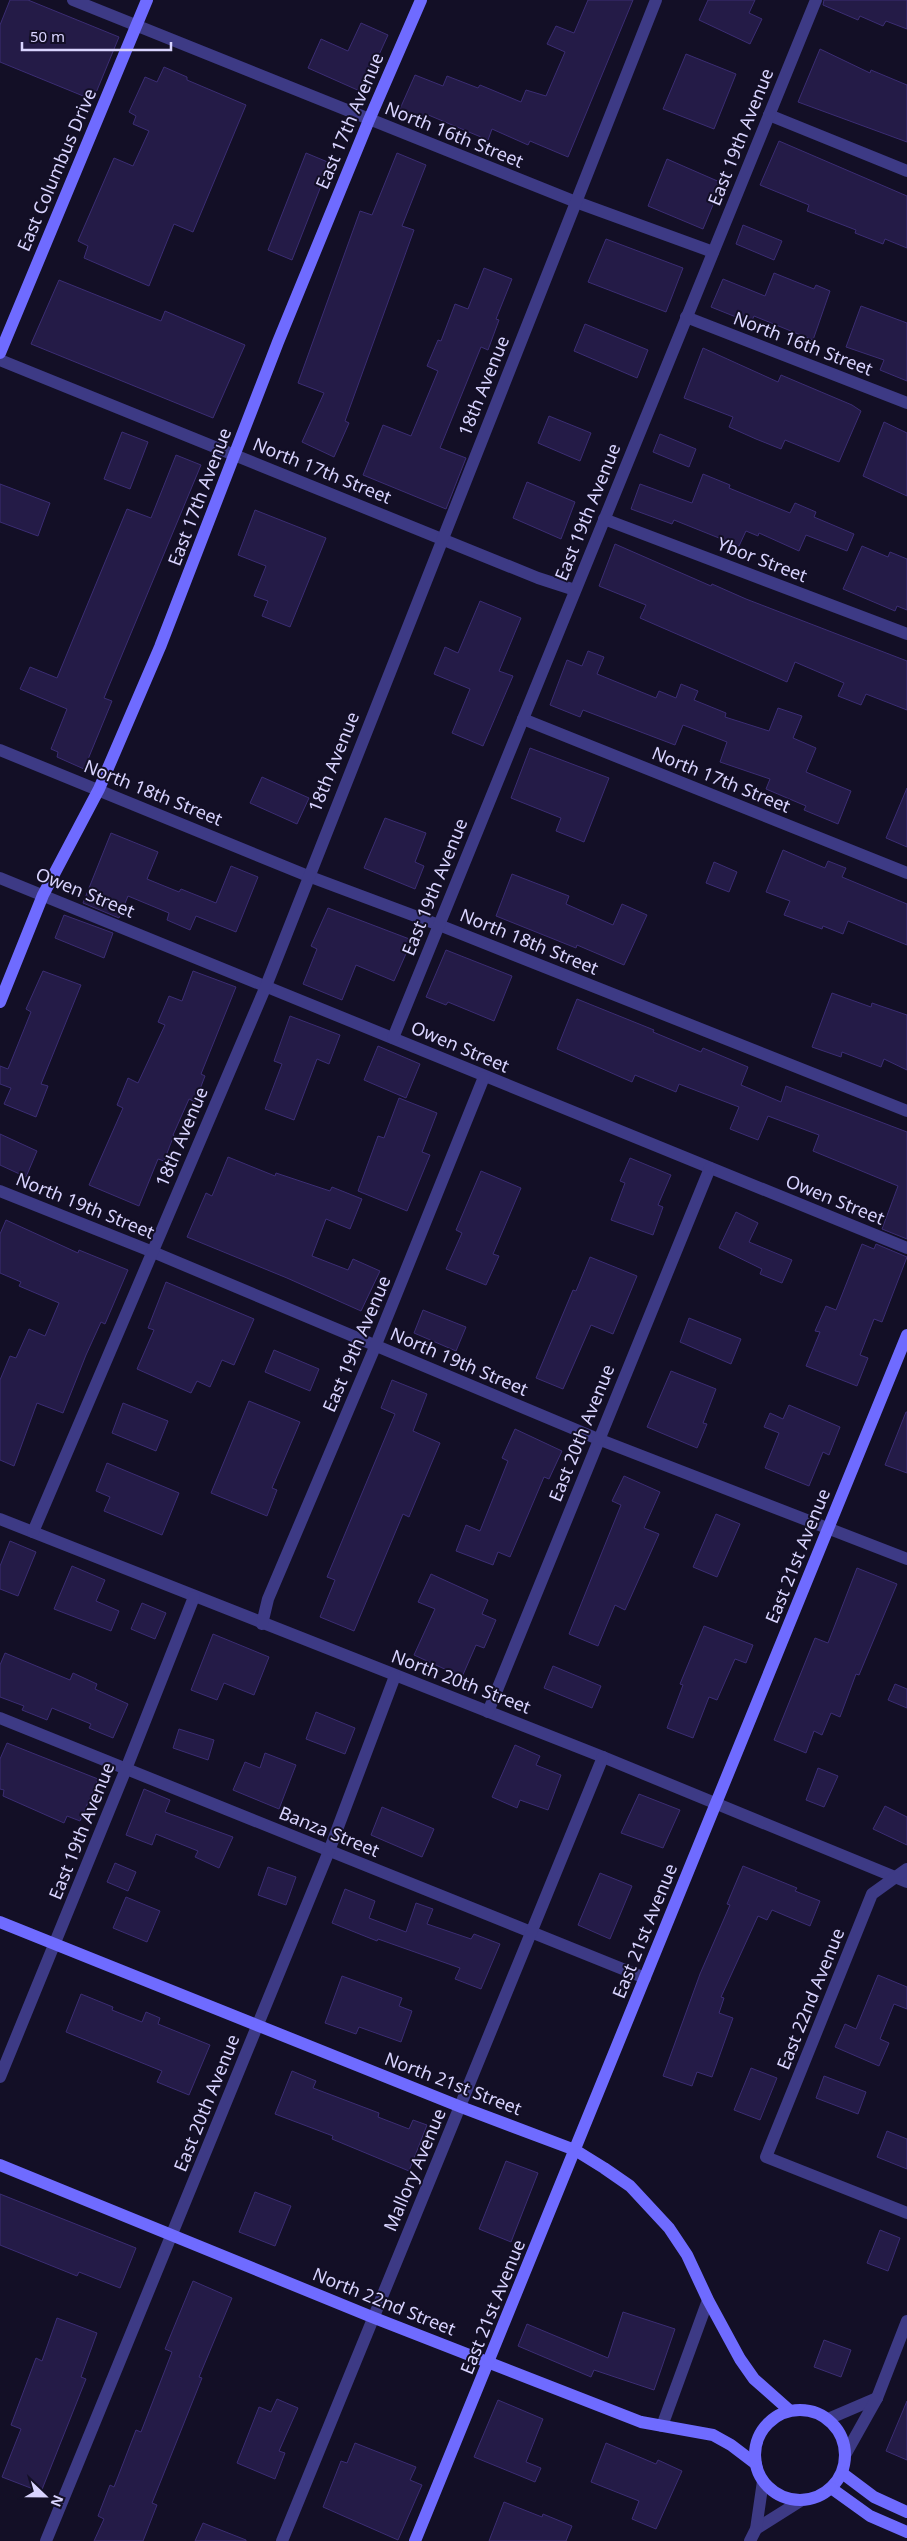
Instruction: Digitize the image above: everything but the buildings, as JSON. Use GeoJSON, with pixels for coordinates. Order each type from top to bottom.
{"type":"FeatureCollection","features":[{"type":"Feature","properties":{"kind":"main road","name":"East Columbus Drive"},"geometry":{"type":"LineString","coordinates":[[0,353],[147,0]]}},
{"type":"Feature","properties":{"kind":"main road","name":"East 17th Avenue"},"geometry":{"type":"LineString","coordinates":[[0,1002],[43,895],[99,789],[160,647],[369,120],[421,0]]}},
{"type":"Feature","properties":{"kind":"main road","name":"East 21st Avenue"},"geometry":{"type":"LineString","coordinates":[[417,2541],[715,1803],[907,1335]]}},
{"type":"Feature","properties":{"kind":"main road","name":"North 21st Street"},"geometry":{"type":"LineString","coordinates":[[0,1922],[460,2107],[575,2150],[630,2186],[669,2228],[687,2255],[708,2300],[754,2379],[789,2410]]}},
{"type":"Feature","properties":{"kind":"main road","name":"North 22nd Street"},"geometry":{"type":"LineString","coordinates":[[0,2165],[372,2317],[641,2422],[713,2436],[731,2445],[756,2464]]}},
{"type":"Feature","properties":{"kind":"main road"},"geometry":{"type":"LineString","coordinates":[[789,2410],[806,2410],[828,2419],[837,2429],[843,2441],[845,2455],[842,2473],[831,2488],[822,2494],[802,2500],[787,2498],[774,2492],[764,2481],[756,2464],[756,2449],[761,2434],[770,2421],[789,2410]]}},
{"type":"Feature","properties":{"kind":"main road"},"geometry":{"type":"LineString","coordinates":[[842,2473],[874,2497],[907,2512]]}},
{"type":"Feature","properties":{"kind":"main road"},"geometry":{"type":"LineString","coordinates":[[831,2488],[870,2516],[907,2532]]}},
{"type":"Feature","properties":{"kind":"street","name":"North 16th Street"},"geometry":{"type":"LineString","coordinates":[[73,0],[576,202],[713,252]]}},
{"type":"Feature","properties":{"kind":"street","name":"18th Avenue"},"geometry":{"type":"LineString","coordinates":[[33,1532],[266,986],[656,0]]}},
{"type":"Feature","properties":{"kind":"street","name":"East 19th Avenue"},"geometry":{"type":"LineString","coordinates":[[393,1038],[816,0]]}},
{"type":"Feature","properties":{"kind":"street"},"geometry":{"type":"LineString","coordinates":[[769,115],[907,172]]}},
{"type":"Feature","properties":{"kind":"street","name":"North 16th Street"},"geometry":{"type":"LineString","coordinates":[[686,317],[907,403]]}},
{"type":"Feature","properties":{"kind":"street","name":"North 17th Street"},"geometry":{"type":"LineString","coordinates":[[0,360],[538,578],[575,590]]}},
{"type":"Feature","properties":{"kind":"street","name":"Ybor Street"},"geometry":{"type":"LineString","coordinates":[[604,519],[907,634]]}},
{"type":"Feature","properties":{"kind":"street","name":"North 17th Street"},"geometry":{"type":"LineString","coordinates":[[523,719],[907,873]]}},
{"type":"Feature","properties":{"kind":"street","name":"North 18th Street"},"geometry":{"type":"LineString","coordinates":[[0,750],[308,876],[439,925],[907,1111]]}},
{"type":"Feature","properties":{"kind":"street","name":"Owen Street"},"geometry":{"type":"LineString","coordinates":[[0,878],[907,1248]]}},
{"type":"Feature","properties":{"kind":"street","name":"East 19th Avenue"},"geometry":{"type":"LineString","coordinates":[[262,1624],[268,1599],[375,1346],[484,1077]]}},
{"type":"Feature","properties":{"kind":"street","name":"East 20th Avenue"},"geometry":{"type":"LineString","coordinates":[[488,1712],[710,1168]]}},
{"type":"Feature","properties":{"kind":"street","name":"North 19th Street"},"geometry":{"type":"LineString","coordinates":[[0,1191],[153,1252],[598,1439],[907,1559]]}},
{"type":"Feature","properties":{"kind":"street","name":"North 20th Street"},"geometry":{"type":"LineString","coordinates":[[0,1519],[603,1757],[901,1880]]}},
{"type":"Feature","properties":{"kind":"street","name":"East 19th Avenue"},"geometry":{"type":"LineString","coordinates":[[0,2077],[56,1944],[194,1597]]}},
{"type":"Feature","properties":{"kind":"street","name":"East 20th Avenue"},"geometry":{"type":"LineString","coordinates":[[46,2541],[329,1851],[395,1676]]}},
{"type":"Feature","properties":{"kind":"street","name":"Banza Street"},"geometry":{"type":"LineString","coordinates":[[0,1718],[645,1978]]}},
{"type":"Feature","properties":{"kind":"street","name":"Mallory Avenue"},"geometry":{"type":"LineString","coordinates":[[282,2541],[372,2317],[603,1757]]}},
{"type":"Feature","properties":{"kind":"street","name":"East 22nd Avenue"},"geometry":{"type":"LineString","coordinates":[[907,1869],[901,1880],[872,1894],[766,2157],[907,2213]]}},
{"type":"Feature","properties":{"kind":"street"},"geometry":{"type":"LineString","coordinates":[[662,2426],[708,2300]]}},
{"type":"Feature","properties":{"kind":"street"},"geometry":{"type":"LineString","coordinates":[[845,2455],[877,2398],[907,2321]]}},
{"type":"Feature","properties":{"kind":"street"},"geometry":{"type":"LineString","coordinates":[[828,2419],[877,2398]]}},
{"type":"Feature","properties":{"kind":"street"},"geometry":{"type":"LineString","coordinates":[[750,2541],[756,2529],[764,2481]]}},
{"type":"Feature","properties":{"kind":"street"},"geometry":{"type":"LineString","coordinates":[[756,2529],[802,2500]]}}]}
